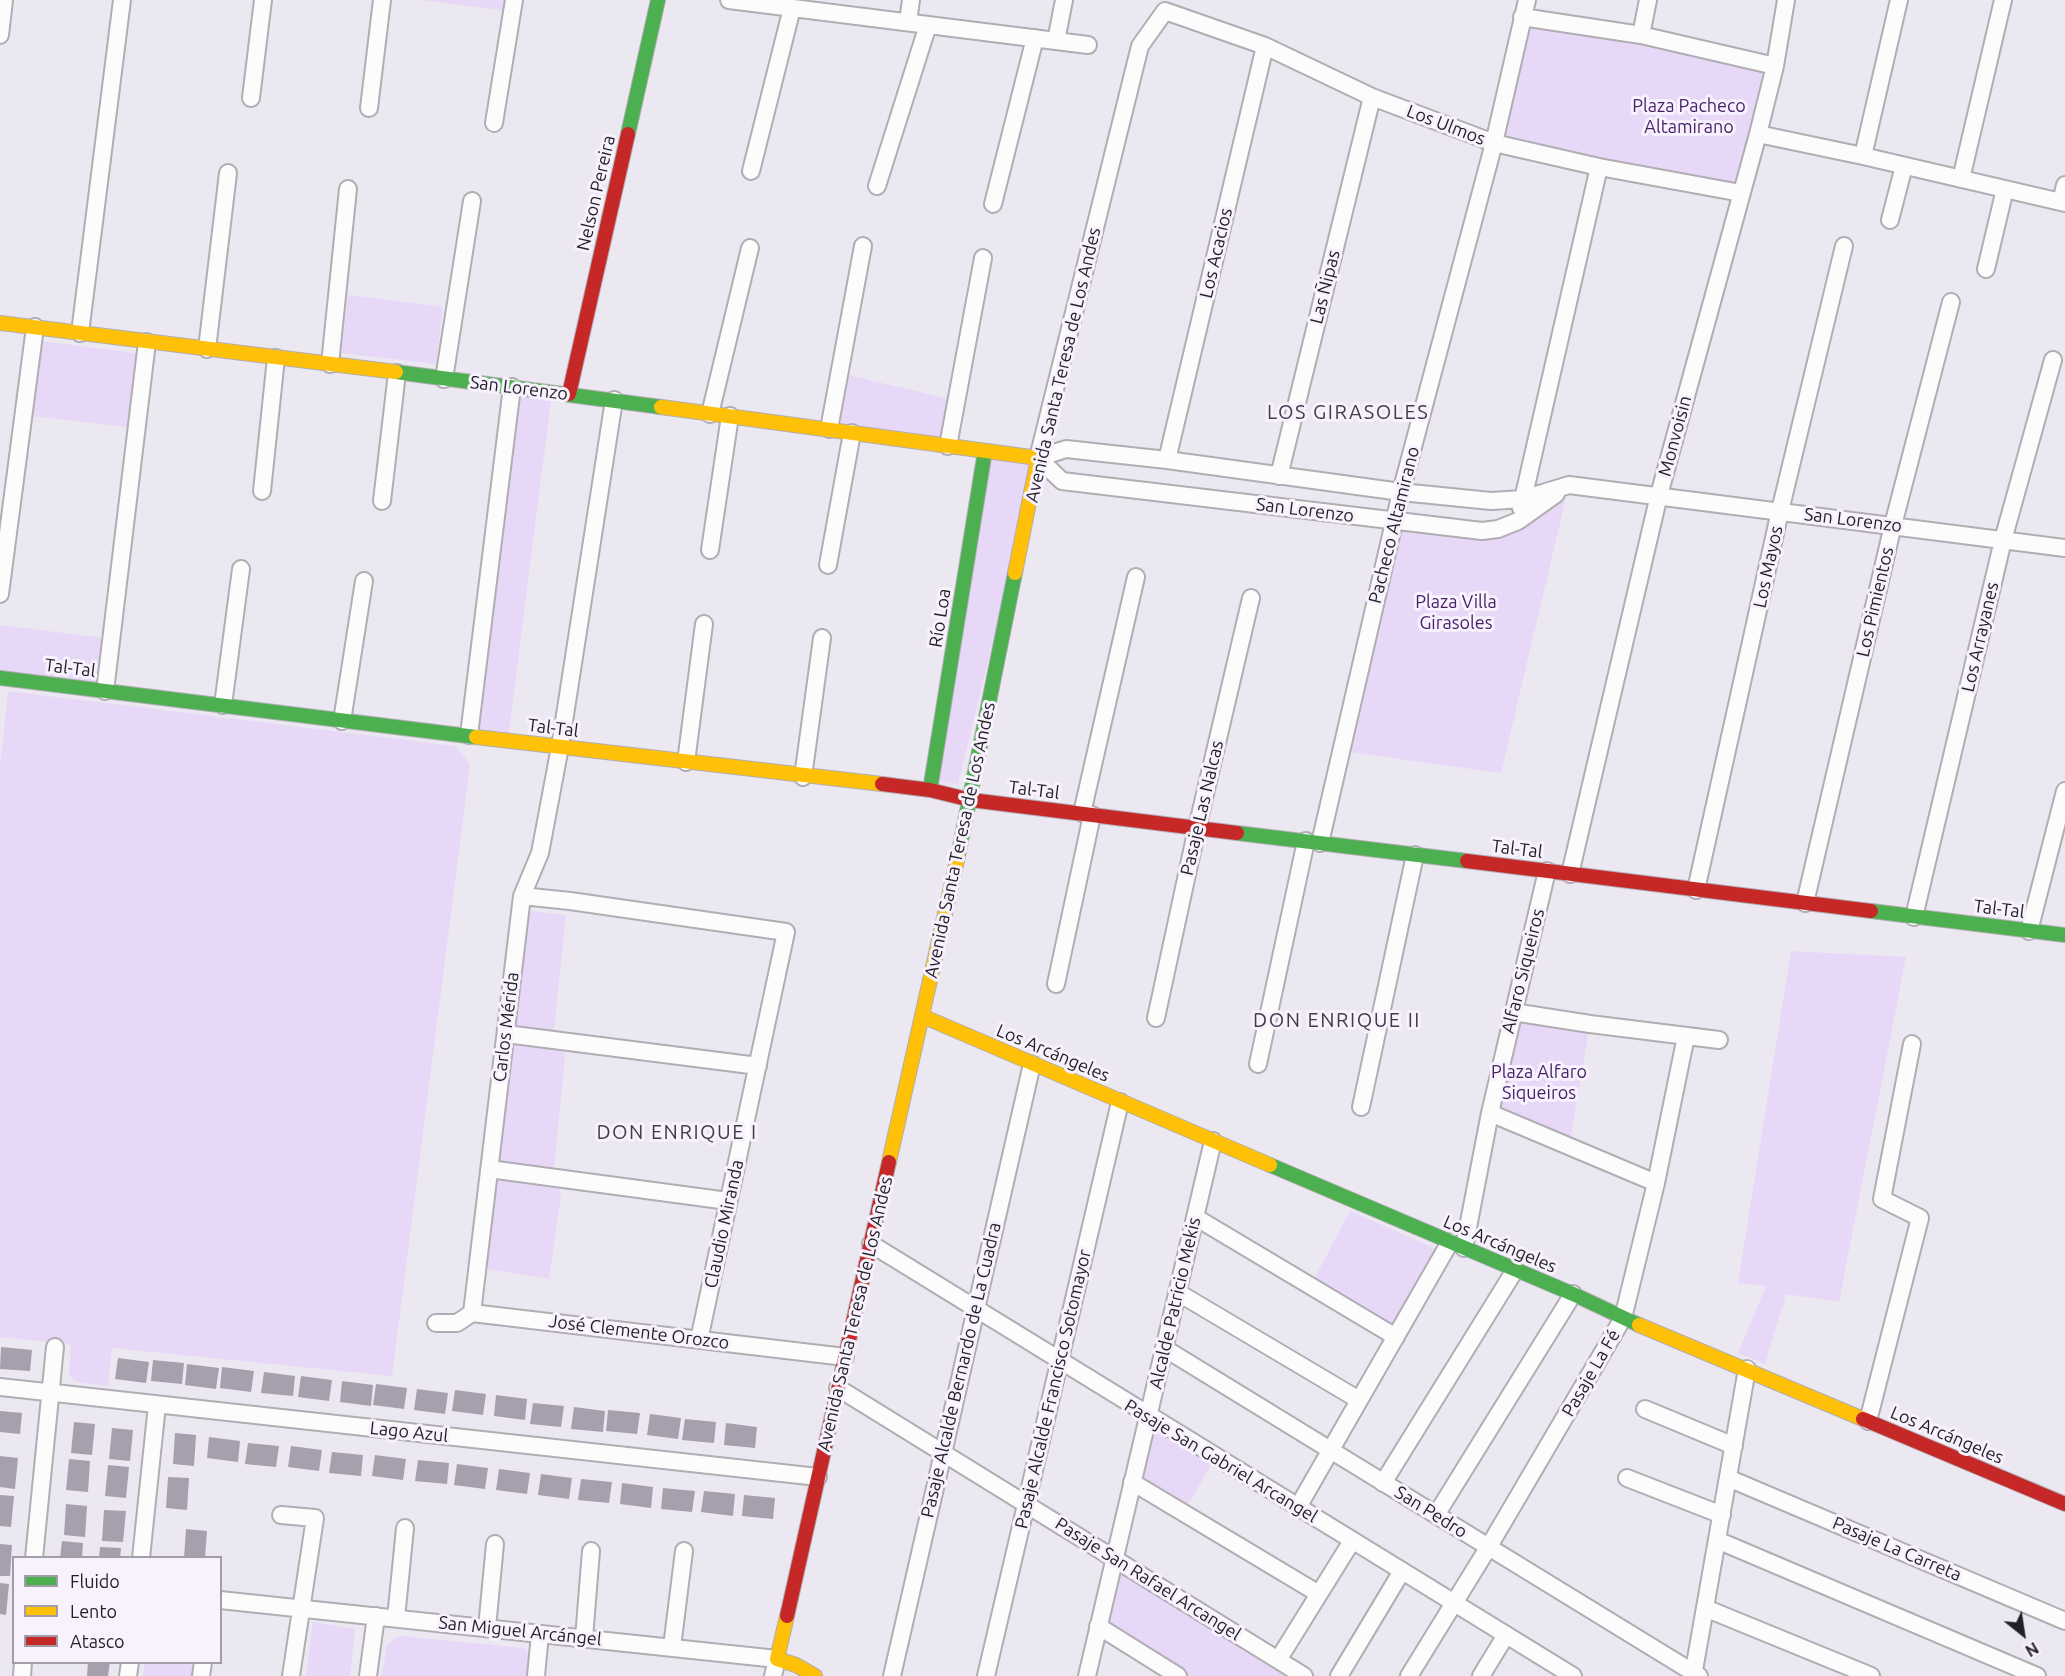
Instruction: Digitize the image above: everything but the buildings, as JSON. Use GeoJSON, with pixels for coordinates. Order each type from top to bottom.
{"type":"FeatureCollection","features":[{"type":"Feature","properties":{"kind":"street"},"geometry":{"type":"LineString","coordinates":[[0,35],[4,0]]}},
{"type":"Feature","properties":{"kind":"street"},"geometry":{"type":"LineString","coordinates":[[80,333],[122,0]]}},
{"type":"Feature","properties":{"kind":"street"},"geometry":{"type":"LineString","coordinates":[[251,98],[263,0]]}},
{"type":"Feature","properties":{"kind":"street"},"geometry":{"type":"LineString","coordinates":[[369,108],[382,0]]}},
{"type":"Feature","properties":{"kind":"street"},"geometry":{"type":"LineString","coordinates":[[494,123],[514,0]]}},
{"type":"Feature","properties":{"kind":"street","name":"Nelson Pereira"},"geometry":{"type":"LineString","coordinates":[[569,394],[658,0]]}},
{"type":"Feature","properties":{"kind":"street"},"geometry":{"type":"LineString","coordinates":[[729,0],[1088,45]]}},
{"type":"Feature","properties":{"kind":"street"},"geometry":{"type":"LineString","coordinates":[[908,22],[911,0]]}},
{"type":"Feature","properties":{"kind":"street"},"geometry":{"type":"LineString","coordinates":[[1056,41],[1064,0]]}},
{"type":"Feature","properties":{"kind":"street"},"geometry":{"type":"LineString","coordinates":[[1641,36],[1648,0]]}},
{"type":"Feature","properties":{"kind":"street","name":"Monvoisin"},"geometry":{"type":"LineString","coordinates":[[1570,874],[1659,495],[1775,66],[1786,0]]}},
{"type":"Feature","properties":{"kind":"street"},"geometry":{"type":"LineString","coordinates":[[1863,156],[1899,0]]}},
{"type":"Feature","properties":{"kind":"street"},"geometry":{"type":"LineString","coordinates":[[1961,179],[2003,0]]}},
{"type":"Feature","properties":{"kind":"street"},"geometry":{"type":"LineString","coordinates":[[1524,5],[1641,36],[1775,66]]}},
{"type":"Feature","properties":{"kind":"street","name":"Pacheco Altamirano"},"geometry":{"type":"LineString","coordinates":[[1258,1064],[1401,492],[1494,143],[1524,5]]}},
{"type":"Feature","properties":{"kind":"street"},"geometry":{"type":"LineString","coordinates":[[752,171],[792,8]]}},
{"type":"Feature","properties":{"kind":"street","name":"Los Ulmos"},"geometry":{"type":"LineString","coordinates":[[1164,11],[1265,46],[1372,97],[1494,143],[1599,167],[1741,193]]}},
{"type":"Feature","properties":{"kind":"street","name":"Avenida Santa Teresa de Los Andes"},"geometry":{"type":"LineString","coordinates":[[773,1676],[971,800],[1038,458],[1140,46],[1164,11]]}},
{"type":"Feature","properties":{"kind":"street"},"geometry":{"type":"LineString","coordinates":[[877,186],[928,25]]}},
{"type":"Feature","properties":{"kind":"street"},"geometry":{"type":"LineString","coordinates":[[993,204],[1035,38]]}},
{"type":"Feature","properties":{"kind":"street","name":"Los Acacios"},"geometry":{"type":"LineString","coordinates":[[1167,460],[1265,46]]}},
{"type":"Feature","properties":{"kind":"street","name":"Las Ñipas"},"geometry":{"type":"LineString","coordinates":[[1279,476],[1372,97]]}},
{"type":"Feature","properties":{"kind":"street"},"geometry":{"type":"LineString","coordinates":[[1758,134],[2005,189],[2064,197]]}},
{"type":"Feature","properties":{"kind":"street"},"geometry":{"type":"LineString","coordinates":[[1890,220],[1904,166]]}},
{"type":"Feature","properties":{"kind":"street"},"geometry":{"type":"LineString","coordinates":[[1518,521],[1599,167]]}},
{"type":"Feature","properties":{"kind":"street"},"geometry":{"type":"LineString","coordinates":[[207,349],[228,173]]}},
{"type":"Feature","properties":{"kind":"street"},"geometry":{"type":"LineString","coordinates":[[330,364],[348,189]]}},
{"type":"Feature","properties":{"kind":"street"},"geometry":{"type":"LineString","coordinates":[[1986,269],[2005,189]]}},
{"type":"Feature","properties":{"kind":"street"},"geometry":{"type":"LineString","coordinates":[[444,379],[472,201]]}},
{"type":"Feature","properties":{"kind":"street"},"geometry":{"type":"LineString","coordinates":[[829,429],[863,246]]}},
{"type":"Feature","properties":{"kind":"street","name":"Los Mayos"},"geometry":{"type":"LineString","coordinates":[[1696,890],[1780,511],[1844,246]]}},
{"type":"Feature","properties":{"kind":"street"},"geometry":{"type":"LineString","coordinates":[[710,414],[750,248]]}},
{"type":"Feature","properties":{"kind":"street"},"geometry":{"type":"LineString","coordinates":[[948,446],[984,258]]}},
{"type":"Feature","properties":{"kind":"street","name":"Los Pimientos"},"geometry":{"type":"LineString","coordinates":[[1805,903],[1893,525],[1951,302]]}},
{"type":"Feature","properties":{"kind":"street","name":"San Lorenzo"},"geometry":{"type":"LineString","coordinates":[[0,323],[569,394],[1038,458],[1066,449],[1167,460],[1401,492],[1491,501],[1523,499],[1569,485],[2065,548]]}},
{"type":"Feature","properties":{"kind":"street"},"geometry":{"type":"LineString","coordinates":[[0,594],[35,327]]}},
{"type":"Feature","properties":{"kind":"street"},"geometry":{"type":"LineString","coordinates":[[105,691],[147,342]]}},
{"type":"Feature","properties":{"kind":"street"},"geometry":{"type":"LineString","coordinates":[[262,491],[276,358]]}},
{"type":"Feature","properties":{"kind":"street","name":"Los Arrayanes"},"geometry":{"type":"LineString","coordinates":[[1914,917],[2003,540],[2053,360]]}},
{"type":"Feature","properties":{"kind":"street"},"geometry":{"type":"LineString","coordinates":[[382,501],[397,373]]}},
{"type":"Feature","properties":{"kind":"street"},"geometry":{"type":"LineString","coordinates":[[469,735],[512,387]]}},
{"type":"Feature","properties":{"kind":"street","name":"Carlos Mérida"},"geometry":{"type":"LineString","coordinates":[[472,1312],[522,896],[540,853],[560,747],[614,400]]}},
{"type":"Feature","properties":{"kind":"street"},"geometry":{"type":"LineString","coordinates":[[710,550],[730,416]]}},
{"type":"Feature","properties":{"kind":"street"},"geometry":{"type":"LineString","coordinates":[[828,565],[852,433]]}},
{"type":"Feature","properties":{"kind":"street","name":"Río Loa"},"geometry":{"type":"LineString","coordinates":[[930,790],[985,451]]}},
{"type":"Feature","properties":{"kind":"street","name":"San Lorenzo"},"geometry":{"type":"LineString","coordinates":[[1038,458],[1062,481],[1482,531],[1498,529],[1518,521],[1569,485]]}},
{"type":"Feature","properties":{"kind":"street"},"geometry":{"type":"LineString","coordinates":[[224,705],[241,569]]}},
{"type":"Feature","properties":{"kind":"street"},"geometry":{"type":"LineString","coordinates":[[1056,984],[1087,814],[1136,577]]}},
{"type":"Feature","properties":{"kind":"street"},"geometry":{"type":"LineString","coordinates":[[342,721],[364,581]]}},
{"type":"Feature","properties":{"kind":"street","name":"Pasaje Las Nalcas"},"geometry":{"type":"LineString","coordinates":[[1156,1018],[1197,828],[1251,598]]}},
{"type":"Feature","properties":{"kind":"street"},"geometry":{"type":"LineString","coordinates":[[686,762],[704,624]]}},
{"type":"Feature","properties":{"kind":"street"},"geometry":{"type":"LineString","coordinates":[[803,777],[822,638]]}},
{"type":"Feature","properties":{"kind":"street","name":"Tal-Tal"},"geometry":{"type":"LineString","coordinates":[[0,678],[803,777],[930,790],[971,800],[2065,935]]}},
{"type":"Feature","properties":{"kind":"street"},"geometry":{"type":"LineString","coordinates":[[2029,931],[2065,791]]}},
{"type":"Feature","properties":{"kind":"street"},"geometry":{"type":"LineString","coordinates":[[1361,1107],[1415,855]]}},
{"type":"Feature","properties":{"kind":"street","name":"Alfaro Siqueiros"},"geometry":{"type":"LineString","coordinates":[[1298,1507],[1396,1337],[1457,1245],[1547,871]]}},
{"type":"Feature","properties":{"kind":"street","name":"Claudio Miranda"},"geometry":{"type":"LineString","coordinates":[[522,896],[786,932],[699,1340]]}},
{"type":"Feature","properties":{"kind":"street"},"geometry":{"type":"LineString","coordinates":[[1513,1012],[1719,1040]]}},
{"type":"Feature","properties":{"kind":"street","name":"Los Arcángeles"},"geometry":{"type":"LineString","coordinates":[[922,1016],[1573,1294],[1623,1318],[2065,1504]]}},
{"type":"Feature","properties":{"kind":"street"},"geometry":{"type":"LineString","coordinates":[[506,1034],[758,1066]]}},
{"type":"Feature","properties":{"kind":"street","name":"Pasaje La Fé"},"geometry":{"type":"LineString","coordinates":[[1409,1676],[1488,1548],[1623,1318],[1656,1183],[1686,1036]]}},
{"type":"Feature","properties":{"kind":"street"},"geometry":{"type":"LineString","coordinates":[[1868,1421],[1920,1218],[1882,1199],[1912,1044]]}},
{"type":"Feature","properties":{"kind":"street","name":"Pasaje Alcalde Bernardo de La Cuadra"},"geometry":{"type":"LineString","coordinates":[[892,1676],[1032,1064]]}},
{"type":"Feature","properties":{"kind":"street","name":"Pasaje Alcalde Francisco Sotomayor"},"geometry":{"type":"LineString","coordinates":[[986,1676],[1120,1102]]}},
{"type":"Feature","properties":{"kind":"street"},"geometry":{"type":"LineString","coordinates":[[1490,1113],[1656,1183]]}},
{"type":"Feature","properties":{"kind":"street","name":"Alcalde Patricio Mekis"},"geometry":{"type":"LineString","coordinates":[[1087,1676],[1213,1141]]}},
{"type":"Feature","properties":{"kind":"street"},"geometry":{"type":"LineString","coordinates":[[489,1170],[728,1201]]}},
{"type":"Feature","properties":{"kind":"street"},"geometry":{"type":"LineString","coordinates":[[1195,1217],[1396,1337]]}},
{"type":"Feature","properties":{"kind":"street","name":"Pasaje San Gabriel Arcangel"},"geometry":{"type":"LineString","coordinates":[[871,1244],[1506,1635],[1553,1671],[1573,1676]]}},
{"type":"Feature","properties":{"kind":"street"},"geometry":{"type":"LineString","coordinates":[[1383,1483],[1515,1270]]}},
{"type":"Feature","properties":{"kind":"street"},"geometry":{"type":"LineString","coordinates":[[1177,1292],[1359,1400]]}},
{"type":"Feature","properties":{"kind":"street"},"geometry":{"type":"LineString","coordinates":[[1436,1515],[1573,1294]]}},
{"type":"Feature","properties":{"kind":"street","name":"José Clemente Orozco"},"geometry":{"type":"LineString","coordinates":[[436,1323],[457,1323],[472,1312],[845,1358]]}},
{"type":"Feature","properties":{"kind":"street"},"geometry":{"type":"LineString","coordinates":[[34,1556],[55,1347]]}},
{"type":"Feature","properties":{"kind":"street","name":"San Pedro"},"geometry":{"type":"LineString","coordinates":[[1164,1348],[1695,1675]]}},
{"type":"Feature","properties":{"kind":"street"},"geometry":{"type":"LineString","coordinates":[[1695,1675],[1748,1369]]}},
{"type":"Feature","properties":{"kind":"street","name":"Lago Azul"},"geometry":{"type":"LineString","coordinates":[[0,1387],[818,1477]]}},
{"type":"Feature","properties":{"kind":"street","name":"Pasaje San Rafael Arcangel"},"geometry":{"type":"LineString","coordinates":[[838,1388],[1304,1676]]}},
{"type":"Feature","properties":{"kind":"street"},"geometry":{"type":"LineString","coordinates":[[141,1556],[157,1405]]}},
{"type":"Feature","properties":{"kind":"street"},"geometry":{"type":"LineString","coordinates":[[1645,1409],[1734,1446]]}},
{"type":"Feature","properties":{"kind":"street"},"geometry":{"type":"LineString","coordinates":[[1627,1478],[1722,1515]]}},
{"type":"Feature","properties":{"kind":"street","name":"Pasaje La Carreta"},"geometry":{"type":"LineString","coordinates":[[1728,1478],[2065,1621]]}},
{"type":"Feature","properties":{"kind":"street"},"geometry":{"type":"LineString","coordinates":[[1132,1482],[1319,1594]]}},
{"type":"Feature","properties":{"kind":"street"},"geometry":{"type":"LineString","coordinates":[[281,1515],[315,1518],[291,1676]]}},
{"type":"Feature","properties":{"kind":"street"},"geometry":{"type":"LineString","coordinates":[[396,1618],[405,1528]]}},
{"type":"Feature","properties":{"kind":"street"},"geometry":{"type":"LineString","coordinates":[[1717,1540],[2037,1676]]}},
{"type":"Feature","properties":{"kind":"street"},"geometry":{"type":"LineString","coordinates":[[1278,1660],[1352,1541]]}},
{"type":"Feature","properties":{"kind":"street"},"geometry":{"type":"LineString","coordinates":[[488,1628],[495,1544]]}},
{"type":"Feature","properties":{"kind":"street"},"geometry":{"type":"LineString","coordinates":[[584,1638],[591,1551]]}},
{"type":"Feature","properties":{"kind":"street"},"geometry":{"type":"LineString","coordinates":[[672,1647],[684,1551]]}},
{"type":"Feature","properties":{"kind":"street"},"geometry":{"type":"LineString","coordinates":[[1339,1676],[1402,1571]]}},
{"type":"Feature","properties":{"kind":"street","name":"San Miguel Arcángel"},"geometry":{"type":"LineString","coordinates":[[222,1600],[777,1659],[796,1665],[815,1676]]}},
{"type":"Feature","properties":{"kind":"street"},"geometry":{"type":"LineString","coordinates":[[1705,1608],[1871,1676]]}},
{"type":"Feature","properties":{"kind":"street"},"geometry":{"type":"LineString","coordinates":[[368,1676],[376,1616]]}},
{"type":"Feature","properties":{"kind":"street"},"geometry":{"type":"LineString","coordinates":[[1098,1626],[1178,1676]]}},
{"type":"Feature","properties":{"kind":"street"},"geometry":{"type":"LineString","coordinates":[[536,1676],[540,1634]]}},
{"type":"Feature","properties":{"kind":"street"},"geometry":{"type":"LineString","coordinates":[[1481,1676],[1506,1635]]}},
{"type":"Feature","properties":{"kind":"green space"},"geometry":{"type":"Polygon","coordinates":[[[420,0],[508,0],[506,11],[420,0]]]}},
{"type":"Feature","properties":{"kind":"green space","name":"Plaza Pacheco Altamirano"},"geometry":{"type":"Polygon","coordinates":[[[1522,17],[1775,66],[1741,193],[1494,143],[1522,17]]]}},
{"type":"Feature","properties":{"kind":"green space"},"geometry":{"type":"Polygon","coordinates":[[[348,295],[443,307],[436,364],[341,353],[348,295]]]}},
{"type":"Feature","properties":{"kind":"green space"},"geometry":{"type":"Polygon","coordinates":[[[42,341],[142,354],[133,428],[32,416],[42,341]]]}},
{"type":"Feature","properties":{"kind":"green space"},"geometry":{"type":"Polygon","coordinates":[[[840,373],[957,401],[948,446],[829,429],[840,373]]]}},
{"type":"Feature","properties":{"kind":"green space"},"geometry":{"type":"Polygon","coordinates":[[[512,387],[552,392],[508,740],[469,735],[512,387]]]}},
{"type":"Feature","properties":{"kind":"green space"},"geometry":{"type":"Polygon","coordinates":[[[985,451],[1038,458],[958,784],[938,780],[985,451]]]}},
{"type":"Feature","properties":{"kind":"green space","name":"Plaza Villa Girasoles"},"geometry":{"type":"Polygon","coordinates":[[[1569,485],[1501,773],[1341,751],[1394,521],[1481,531],[1569,485]]]}},
{"type":"Feature","properties":{"kind":"green space"},"geometry":{"type":"Polygon","coordinates":[[[0,625],[112,639],[105,691],[0,678],[0,625]]]}},
{"type":"Feature","properties":{"kind":"green space"},"geometry":{"type":"Polygon","coordinates":[[[8,691],[455,746],[470,764],[392,1376],[112,1348],[108,1386],[77,1382],[72,1379],[69,1373],[71,1344],[0,1337],[0,767],[8,691]]]}},
{"type":"Feature","properties":{"kind":"green space"},"geometry":{"type":"Polygon","coordinates":[[[529,911],[566,915],[554,1029],[565,1056],[554,1170],[561,1195],[549,1279],[487,1269],[529,911]]]}},
{"type":"Feature","properties":{"kind":"green space"},"geometry":{"type":"Polygon","coordinates":[[[1791,951],[1906,957],[1839,1302],[1786,1294],[1765,1364],[1738,1353],[1766,1286],[1738,1283],[1791,951]]]}},
{"type":"Feature","properties":{"kind":"green space","name":"Plaza Alfaro Siqueiros"},"geometry":{"type":"Polygon","coordinates":[[[1513,1012],[1590,1024],[1569,1147],[1490,1113],[1513,1012]]]}},
{"type":"Feature","properties":{"kind":"green space"},"geometry":{"type":"Polygon","coordinates":[[[1350,1211],[1439,1250],[1394,1330],[1313,1281],[1350,1211]]]}},
{"type":"Feature","properties":{"kind":"green space"},"geometry":{"type":"Polygon","coordinates":[[[1152,1425],[1212,1463],[1185,1510],[1139,1482],[1152,1425]]]}},
{"type":"Feature","properties":{"kind":"green space"},"geometry":{"type":"Polygon","coordinates":[[[1113,1558],[1304,1676],[1178,1676],[1098,1626],[1113,1558]]]}},
{"type":"Feature","properties":{"kind":"green space"},"geometry":{"type":"Polygon","coordinates":[[[313,1622],[355,1629],[350,1676],[306,1676],[313,1622]]]}},
{"type":"Feature","properties":{"kind":"green space"},"geometry":{"type":"Polygon","coordinates":[[[399,1636],[524,1648],[530,1655],[528,1676],[382,1676],[387,1645],[399,1636]]]}},
{"type":"Feature","properties":{"kind":"green space"},"geometry":{"type":"Polygon","coordinates":[[[145,1664],[196,1664],[193,1676],[143,1676],[145,1664]]]}},
{"type":"Feature","properties":{"kind":"traffic: fast"},"geometry":{"type":"LineString","coordinates":[[628,134],[658,0]]}},
{"type":"Feature","properties":{"kind":"traffic: fast"},"geometry":{"type":"LineString","coordinates":[[396,372],[661,407]]}},
{"type":"Feature","properties":{"kind":"traffic: fast"},"geometry":{"type":"LineString","coordinates":[[930,790],[985,451]]}},
{"type":"Feature","properties":{"kind":"traffic: fast"},"geometry":{"type":"LineString","coordinates":[[958,856],[1015,573]]}},
{"type":"Feature","properties":{"kind":"traffic: fast"},"geometry":{"type":"LineString","coordinates":[[0,678],[476,737]]}},
{"type":"Feature","properties":{"kind":"traffic: fast"},"geometry":{"type":"LineString","coordinates":[[1237,833],[1467,861]]}},
{"type":"Feature","properties":{"kind":"traffic: fast"},"geometry":{"type":"LineString","coordinates":[[1871,911],[2065,935]]}},
{"type":"Feature","properties":{"kind":"traffic: fast"},"geometry":{"type":"LineString","coordinates":[[1270,1165],[1573,1294],[1639,1325]]}},
{"type":"Feature","properties":{"kind":"traffic: slow"},"geometry":{"type":"LineString","coordinates":[[0,323],[396,372]]}},
{"type":"Feature","properties":{"kind":"traffic: slow"},"geometry":{"type":"LineString","coordinates":[[661,407],[1038,458],[1015,573]]}},
{"type":"Feature","properties":{"kind":"traffic: slow"},"geometry":{"type":"LineString","coordinates":[[476,737],[882,784]]}},
{"type":"Feature","properties":{"kind":"traffic: slow"},"geometry":{"type":"LineString","coordinates":[[889,1162],[958,856]]}},
{"type":"Feature","properties":{"kind":"traffic: slow"},"geometry":{"type":"LineString","coordinates":[[922,1016],[1270,1165]]}},
{"type":"Feature","properties":{"kind":"traffic: slow"},"geometry":{"type":"LineString","coordinates":[[1639,1325],[1863,1419]]}},
{"type":"Feature","properties":{"kind":"traffic: slow"},"geometry":{"type":"LineString","coordinates":[[787,1616],[777,1659],[796,1665],[815,1676]]}},
{"type":"Feature","properties":{"kind":"traffic: jam"},"geometry":{"type":"LineString","coordinates":[[569,394],[628,134]]}},
{"type":"Feature","properties":{"kind":"traffic: jam"},"geometry":{"type":"LineString","coordinates":[[882,784],[930,790],[971,800],[1237,833]]}},
{"type":"Feature","properties":{"kind":"traffic: jam"},"geometry":{"type":"LineString","coordinates":[[1467,861],[1871,911]]}},
{"type":"Feature","properties":{"kind":"traffic: jam"},"geometry":{"type":"LineString","coordinates":[[787,1616],[889,1162]]}},
{"type":"Feature","properties":{"kind":"traffic: jam"},"geometry":{"type":"LineString","coordinates":[[1863,1419],[2065,1504]]}},
{"type":"Feature","properties":{"kind":"district","name":"LOS GIRASOLES"},"geometry":{"type":"Point","coordinates":[1348,412]}},
{"type":"Feature","properties":{"kind":"district","name":"DON ENRIQUE II"},"geometry":{"type":"Point","coordinates":[1337,1020]}},
{"type":"Feature","properties":{"kind":"district","name":"DON ENRIQUE I"},"geometry":{"type":"Point","coordinates":[677,1132]}}]}
